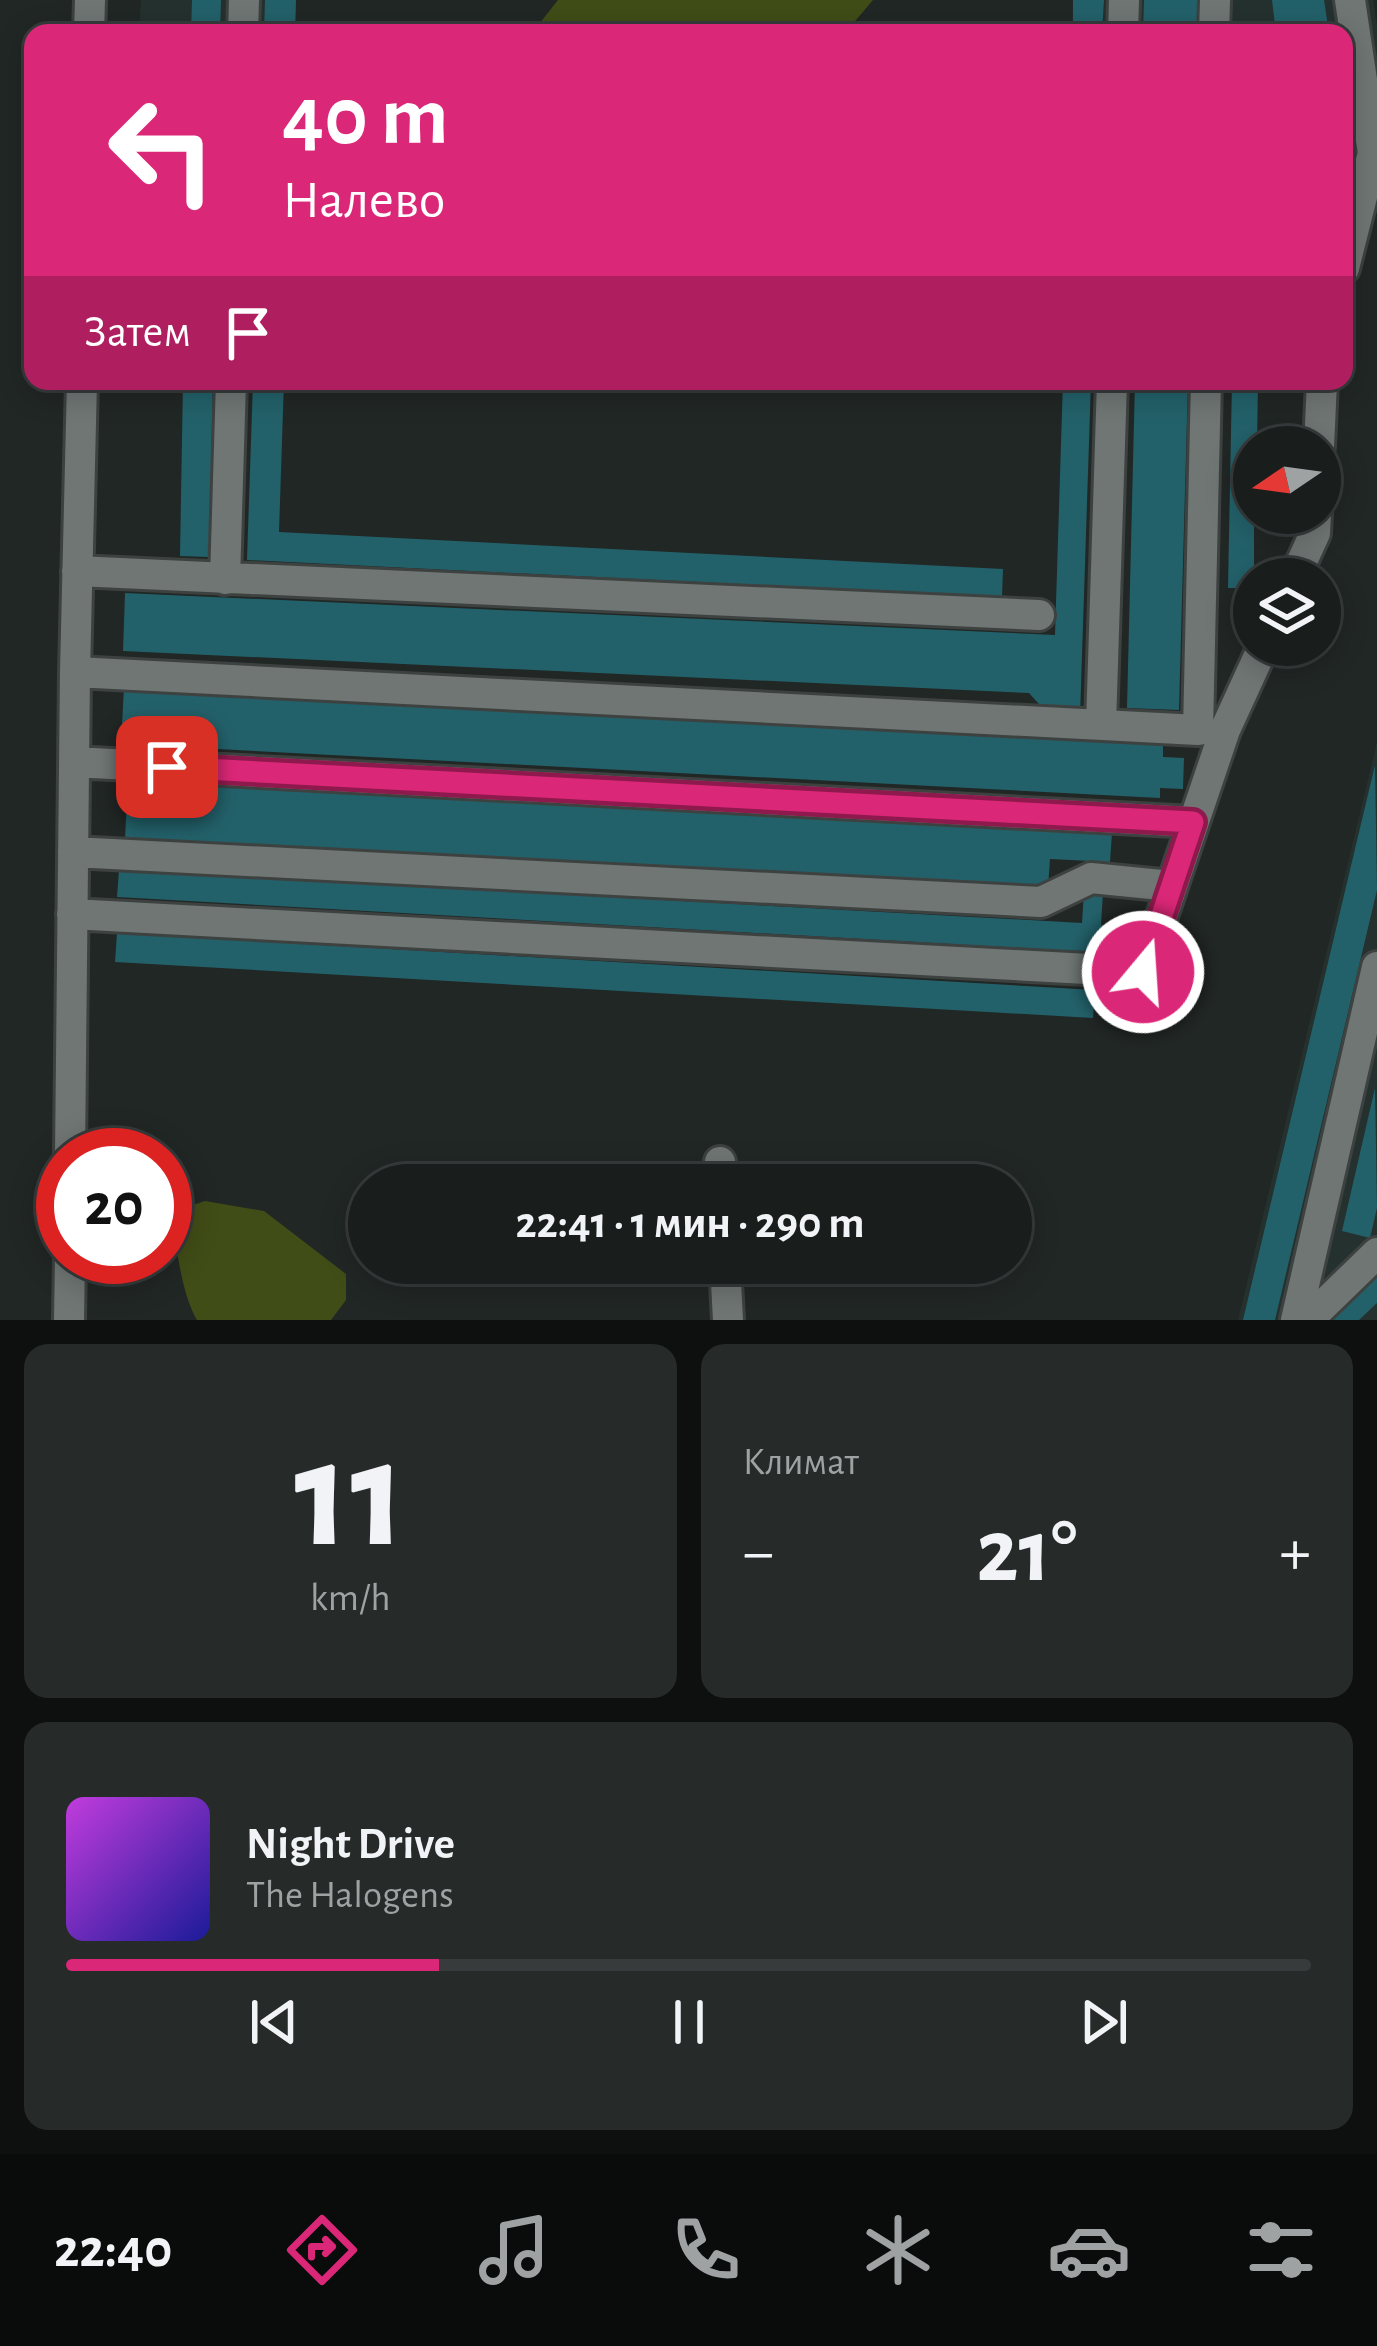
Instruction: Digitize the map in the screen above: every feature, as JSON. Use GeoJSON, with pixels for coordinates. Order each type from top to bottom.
{"type":"FeatureCollection","features":[{"type":"Feature","properties":{"kind":"street"},"geometry":{"type":"LineString","coordinates":[[1353,26],[1373,153],[1353,232]]}},
{"type":"Feature","properties":{"kind":"street"},"geometry":{"type":"LineString","coordinates":[[70,1128],[82,390]]}},
{"type":"Feature","properties":{"kind":"street"},"geometry":{"type":"LineString","coordinates":[[224,579],[231,390]]}},
{"type":"Feature","properties":{"kind":"street"},"geometry":{"type":"LineString","coordinates":[[1101,725],[1112,390]]}},
{"type":"Feature","properties":{"kind":"street"},"geometry":{"type":"LineString","coordinates":[[72,914],[1143,972],[1193,822],[1212,730],[1206,390]]}},
{"type":"Feature","properties":{"kind":"street"},"geometry":{"type":"LineString","coordinates":[[1320,426],[1322,390]]}},
{"type":"Feature","properties":{"kind":"street"},"geometry":{"type":"LineString","coordinates":[[77,571],[1040,615]]}},
{"type":"Feature","properties":{"kind":"street"},"geometry":{"type":"LineString","coordinates":[[1212,730],[1251,666]]}},
{"type":"Feature","properties":{"kind":"street"},"geometry":{"type":"LineString","coordinates":[[75,672],[1212,730]]}},
{"type":"Feature","properties":{"kind":"street"},"geometry":{"type":"LineString","coordinates":[[74,762],[1193,822]]}},
{"type":"Feature","properties":{"kind":"street"},"geometry":{"type":"LineString","coordinates":[[73,852],[1041,902],[1091,878],[1171,886]]}},
{"type":"Feature","properties":{"kind":"street"},"geometry":{"type":"LineString","coordinates":[[1295,1320],[1377,967]]}},
{"type":"Feature","properties":{"kind":"street"},"geometry":{"type":"LineString","coordinates":[[1308,1320],[1377,1253]]}},
{"type":"Feature","properties":{"kind":"street"},"geometry":{"type":"LineString","coordinates":[[69,1320],[70,1284]]}},
{"type":"Feature","properties":{"kind":"street"},"geometry":{"type":"LineString","coordinates":[[726,1284],[728,1320]]}},
{"type":"Feature","properties":{"kind":"shaded area"},"geometry":{"type":"Polygon","coordinates":[[[141,0],[296,0],[295,24],[140,24],[141,0]]]}},
{"type":"Feature","properties":{"kind":"shaded area"},"geometry":{"type":"Polygon","coordinates":[[[1073,0],[1373,0],[1377,211],[1353,289],[1353,24],[1072,24],[1073,0]]]}},
{"type":"Feature","properties":{"kind":"shaded area"},"geometry":{"type":"Polygon","coordinates":[[[1377,742],[1377,1320],[1238,1320],[1377,742]]]}},
{"type":"Feature","properties":{"kind":"green space"},"geometry":{"type":"Polygon","coordinates":[[[558,0],[873,0],[853,24],[539,24],[558,0]]]}},
{"type":"Feature","properties":{"kind":"green space"},"geometry":{"type":"Polygon","coordinates":[[[205,1201],[264,1211],[346,1274],[346,1300],[331,1320],[197,1320],[184,1284],[192,1284],[192,1205],[205,1201]]]}},
{"type":"Feature","properties":{"kind":"building"},"geometry":{"type":"Polygon","coordinates":[[[192,0],[221,0],[220,24],[191,24],[192,0]]]}},
{"type":"Feature","properties":{"kind":"building"},"geometry":{"type":"Polygon","coordinates":[[[265,0],[296,0],[295,24],[264,24],[265,0]]]}},
{"type":"Feature","properties":{"kind":"building"},"geometry":{"type":"Polygon","coordinates":[[[1073,0],[1104,0],[1103,24],[1073,24],[1073,0]]]}},
{"type":"Feature","properties":{"kind":"building"},"geometry":{"type":"Polygon","coordinates":[[[1144,0],[1198,0],[1197,24],[1143,24],[1144,0]]]}},
{"type":"Feature","properties":{"kind":"building"},"geometry":{"type":"Polygon","coordinates":[[[1272,0],[1324,0],[1328,24],[1275,24],[1272,0]]]}},
{"type":"Feature","properties":{"kind":"building"},"geometry":{"type":"Polygon","coordinates":[[[183,390],[213,390],[209,557],[180,556],[183,390]]]}},
{"type":"Feature","properties":{"kind":"building"},"geometry":{"type":"Polygon","coordinates":[[[253,390],[284,390],[279,532],[1003,569],[1002,597],[247,560],[253,390]]]}},
{"type":"Feature","properties":{"kind":"building"},"geometry":{"type":"Polygon","coordinates":[[[1063,390],[1091,390],[1080,716],[1047,713],[1029,693],[123,651],[125,593],[1055,635],[1063,390]]]}},
{"type":"Feature","properties":{"kind":"building"},"geometry":{"type":"Polygon","coordinates":[[[1135,390],[1188,390],[1179,710],[1127,708],[1135,390]]]}},
{"type":"Feature","properties":{"kind":"building"},"geometry":{"type":"Polygon","coordinates":[[[1232,390],[1258,390],[1257,426],[1233,426],[1233,534],[1254,534],[1254,558],[1233,558],[1233,588],[1228,588],[1232,390]]]}},
{"type":"Feature","properties":{"kind":"building"},"geometry":{"type":"Polygon","coordinates":[[[124,687],[1163,741],[1163,757],[1184,758],[1183,789],[1160,788],[1160,798],[121,744],[124,687]]]}},
{"type":"Feature","properties":{"kind":"building"},"geometry":{"type":"Polygon","coordinates":[[[1375,765],[1377,890],[1275,1320],[1243,1320],[1375,765]]]}},
{"type":"Feature","properties":{"kind":"building"},"geometry":{"type":"Polygon","coordinates":[[[128,781],[1112,833],[1110,862],[1050,859],[1048,887],[125,838],[128,781]]]}},
{"type":"Feature","properties":{"kind":"building"},"geometry":{"type":"Polygon","coordinates":[[[119,870],[1082,923],[1084,891],[1103,892],[1101,925],[1114,926],[1113,953],[117,897],[119,870]]]}},
{"type":"Feature","properties":{"kind":"building"},"geometry":{"type":"Polygon","coordinates":[[[117,933],[1095,990],[1093,1018],[115,962],[117,933]]]}},
{"type":"Feature","properties":{"kind":"building"},"geometry":{"type":"Polygon","coordinates":[[[1375,1088],[1377,1208],[1370,1238],[1342,1231],[1375,1088]]]}},
{"type":"Feature","properties":{"kind":"building"},"geometry":{"type":"Polygon","coordinates":[[[1377,1266],[1377,1303],[1359,1320],[1320,1320],[1377,1266]]]}},
{"type":"Feature","properties":{"kind":"route"},"geometry":{"type":"LineString","coordinates":[[167,767],[1193,822],[1143,972]]}}]}
